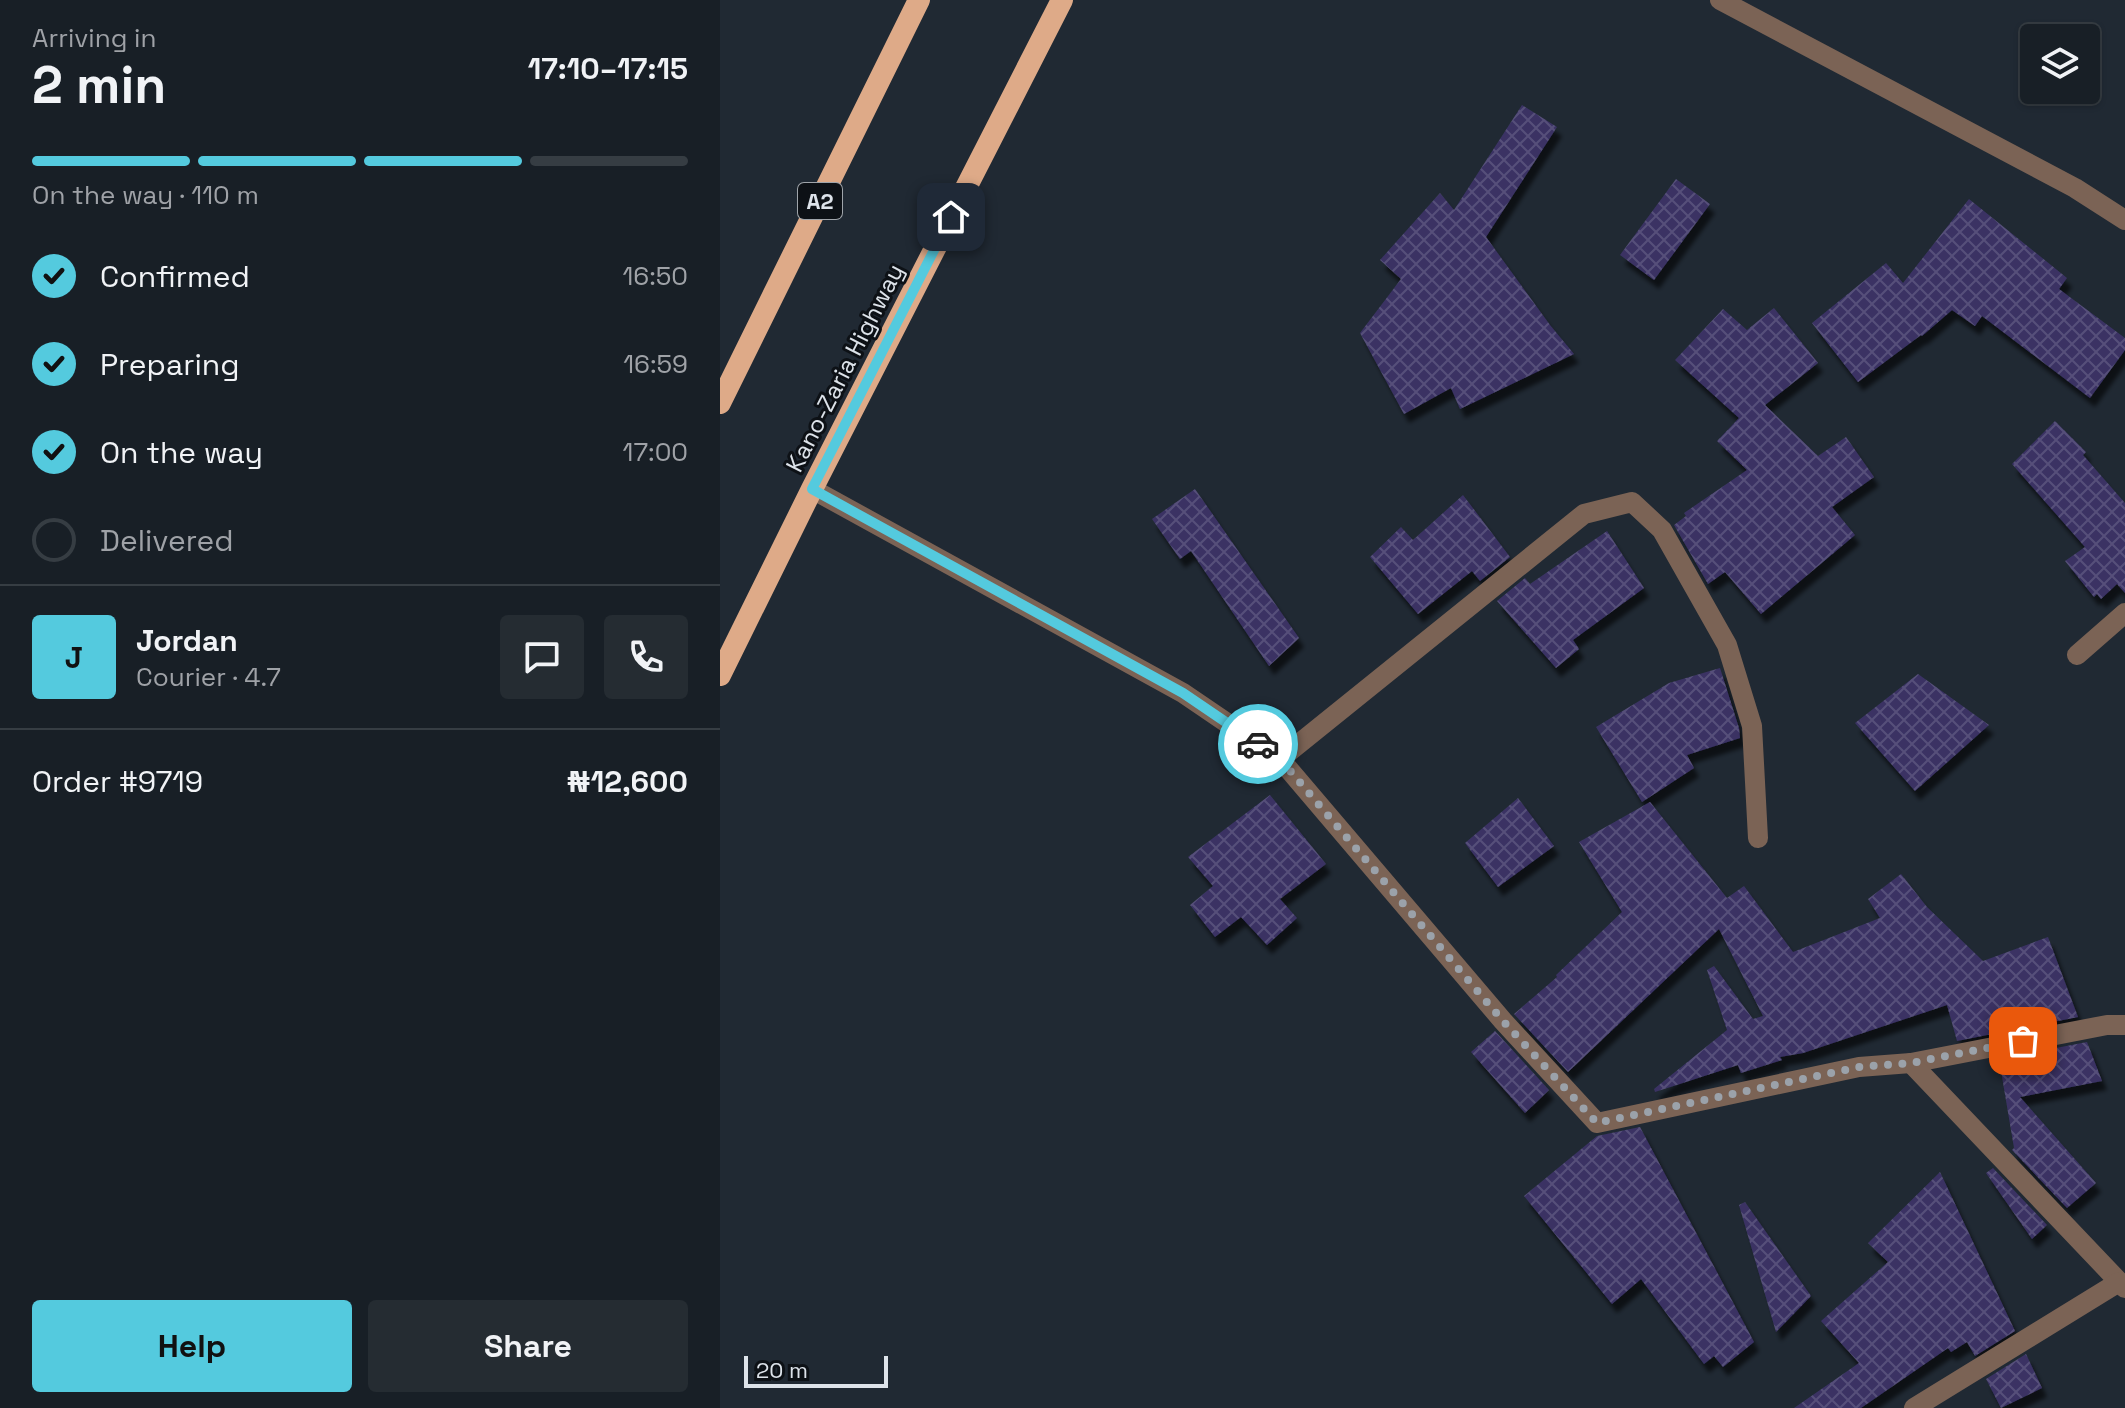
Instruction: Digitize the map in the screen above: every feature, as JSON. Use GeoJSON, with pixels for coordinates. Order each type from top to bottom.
{"type":"FeatureCollection","features":[{"type":"Feature","properties":{"kind":"highway","name":"A2"},"geometry":{"type":"LineString","coordinates":[[720,403],[919,0]]}},
{"type":"Feature","properties":{"kind":"highway","name":"Kano-Zaria Highway"},"geometry":{"type":"LineString","coordinates":[[720,675],[1062,0]]}},
{"type":"Feature","properties":{"kind":"street"},"geometry":{"type":"LineString","coordinates":[[1720,0],[2075,188],[2125,220]]}},
{"type":"Feature","properties":{"kind":"street"},"geometry":{"type":"LineString","coordinates":[[812,489],[1183,693],[1280,759],[1503,1021],[1597,1123],[1859,1067],[1911,1063],[2107,1025],[2125,1025]]}},
{"type":"Feature","properties":{"kind":"street"},"geometry":{"type":"LineString","coordinates":[[1280,759],[1584,514],[1632,502],[1662,530],[1727,645],[1752,726],[1758,838]]}},
{"type":"Feature","properties":{"kind":"street"},"geometry":{"type":"LineString","coordinates":[[2077,655],[2125,613]]}},
{"type":"Feature","properties":{"kind":"street"},"geometry":{"type":"LineString","coordinates":[[1911,1063],[2122,1285],[1914,1408]]}},
{"type":"Feature","properties":{"kind":"building"},"geometry":{"type":"Polygon","coordinates":[[[1522,105],[1557,127],[1486,237],[1574,354],[1460,409],[1451,388],[1404,414],[1360,333],[1401,279],[1380,260],[1440,193],[1454,210],[1522,105]]]}},
{"type":"Feature","properties":{"kind":"building"},"geometry":{"type":"Polygon","coordinates":[[[1676,179],[1710,204],[1654,280],[1620,255],[1676,179]]]}},
{"type":"Feature","properties":{"kind":"building"},"geometry":{"type":"Polygon","coordinates":[[[1969,199],[2067,278],[2059,289],[2125,338],[2125,350],[2090,398],[1982,316],[1975,326],[1952,310],[1858,382],[1812,323],[1886,263],[1903,283],[1969,199]]]}},
{"type":"Feature","properties":{"kind":"building"},"geometry":{"type":"Polygon","coordinates":[[[1774,308],[1818,363],[1765,405],[1818,456],[1846,437],[1874,477],[1832,507],[1855,535],[1761,614],[1725,572],[1708,584],[1674,525],[1686,516],[1684,513],[1747,470],[1717,441],[1739,418],[1675,360],[1723,309],[1747,330],[1774,308]]]}},
{"type":"Feature","properties":{"kind":"building"},"geometry":{"type":"Polygon","coordinates":[[[2055,421],[2086,452],[2083,455],[2125,503],[2125,593],[2117,584],[2101,599],[2097,594],[2094,597],[2065,561],[2085,547],[2012,464],[2055,421]]]}},
{"type":"Feature","properties":{"kind":"building"},"geometry":{"type":"Polygon","coordinates":[[[1195,489],[1299,638],[1269,666],[1191,551],[1180,559],[1152,519],[1195,489]]]}},
{"type":"Feature","properties":{"kind":"building"},"geometry":{"type":"Polygon","coordinates":[[[1463,495],[1510,557],[1480,581],[1472,571],[1418,614],[1370,557],[1401,527],[1413,540],[1463,495]]]}},
{"type":"Feature","properties":{"kind":"building"},"geometry":{"type":"Polygon","coordinates":[[[1607,531],[1644,588],[1573,640],[1579,649],[1556,668],[1497,601],[1525,578],[1530,584],[1607,531]]]}},
{"type":"Feature","properties":{"kind":"building"},"geometry":{"type":"Polygon","coordinates":[[[1720,668],[1740,738],[1687,755],[1694,768],[1642,802],[1596,727],[1669,683],[1720,668]]]}},
{"type":"Feature","properties":{"kind":"building"},"geometry":{"type":"Polygon","coordinates":[[[1918,674],[1989,725],[1915,791],[1855,723],[1918,674]]]}},
{"type":"Feature","properties":{"kind":"building"},"geometry":{"type":"Polygon","coordinates":[[[1270,795],[1326,864],[1280,899],[1297,918],[1267,945],[1241,917],[1215,937],[1190,905],[1213,886],[1188,857],[1270,795]]]}},
{"type":"Feature","properties":{"kind":"building"},"geometry":{"type":"Polygon","coordinates":[[[1518,798],[1554,846],[1498,887],[1465,843],[1518,798]]]}},
{"type":"Feature","properties":{"kind":"building"},"geometry":{"type":"Polygon","coordinates":[[[1650,802],[1727,898],[1744,886],[1793,952],[1880,918],[1868,899],[1901,874],[1927,907],[1983,961],[2048,937],[2078,1017],[1957,1041],[1947,1005],[1803,1053],[1780,1057],[1782,1060],[1741,1073],[1738,1065],[1655,1092],[1654,1089],[1727,1030],[1707,970],[1714,966],[1753,1019],[1763,1016],[1719,929],[1568,1072],[1514,1014],[1557,977],[1622,912],[1579,842],[1650,802]]]}},
{"type":"Feature","properties":{"kind":"building"},"geometry":{"type":"Polygon","coordinates":[[[1495,1031],[1549,1090],[1525,1113],[1471,1052],[1495,1031]]]}},
{"type":"Feature","properties":{"kind":"building"},"geometry":{"type":"Polygon","coordinates":[[[2087,1042],[2102,1081],[2020,1097],[2096,1183],[2067,1208],[2012,1150],[1999,1059],[2087,1042]]]}},
{"type":"Feature","properties":{"kind":"building"},"geometry":{"type":"Polygon","coordinates":[[[1640,1127],[1754,1342],[1723,1367],[1714,1356],[1704,1364],[1641,1279],[1612,1304],[1524,1196],[1597,1136],[1640,1127]]]}},
{"type":"Feature","properties":{"kind":"building"},"geometry":{"type":"Polygon","coordinates":[[[1993,1168],[2047,1225],[2032,1239],[1986,1173],[1993,1168]]]}},
{"type":"Feature","properties":{"kind":"building"},"geometry":{"type":"Polygon","coordinates":[[[1940,1172],[2015,1331],[1975,1356],[1967,1342],[1951,1352],[1948,1348],[1861,1408],[1794,1408],[1859,1363],[1821,1321],[1888,1262],[1868,1243],[1940,1172]]]}},
{"type":"Feature","properties":{"kind":"building"},"geometry":{"type":"Polygon","coordinates":[[[1745,1202],[1811,1296],[1776,1332],[1739,1205],[1745,1202]]]}},
{"type":"Feature","properties":{"kind":"building"},"geometry":{"type":"Polygon","coordinates":[[[2026,1354],[2042,1388],[2001,1408],[1986,1379],[2026,1354]]]}},
{"type":"Feature","properties":{"kind":"way so far"},"geometry":{"type":"LineString","coordinates":[[1258,744],[1280,759],[1503,1021],[1597,1123],[1859,1067],[1911,1063],[2023,1041]]}},
{"type":"Feature","properties":{"kind":"route"},"geometry":{"type":"LineString","coordinates":[[951,217],[812,489],[1183,693],[1258,744]]}}]}
